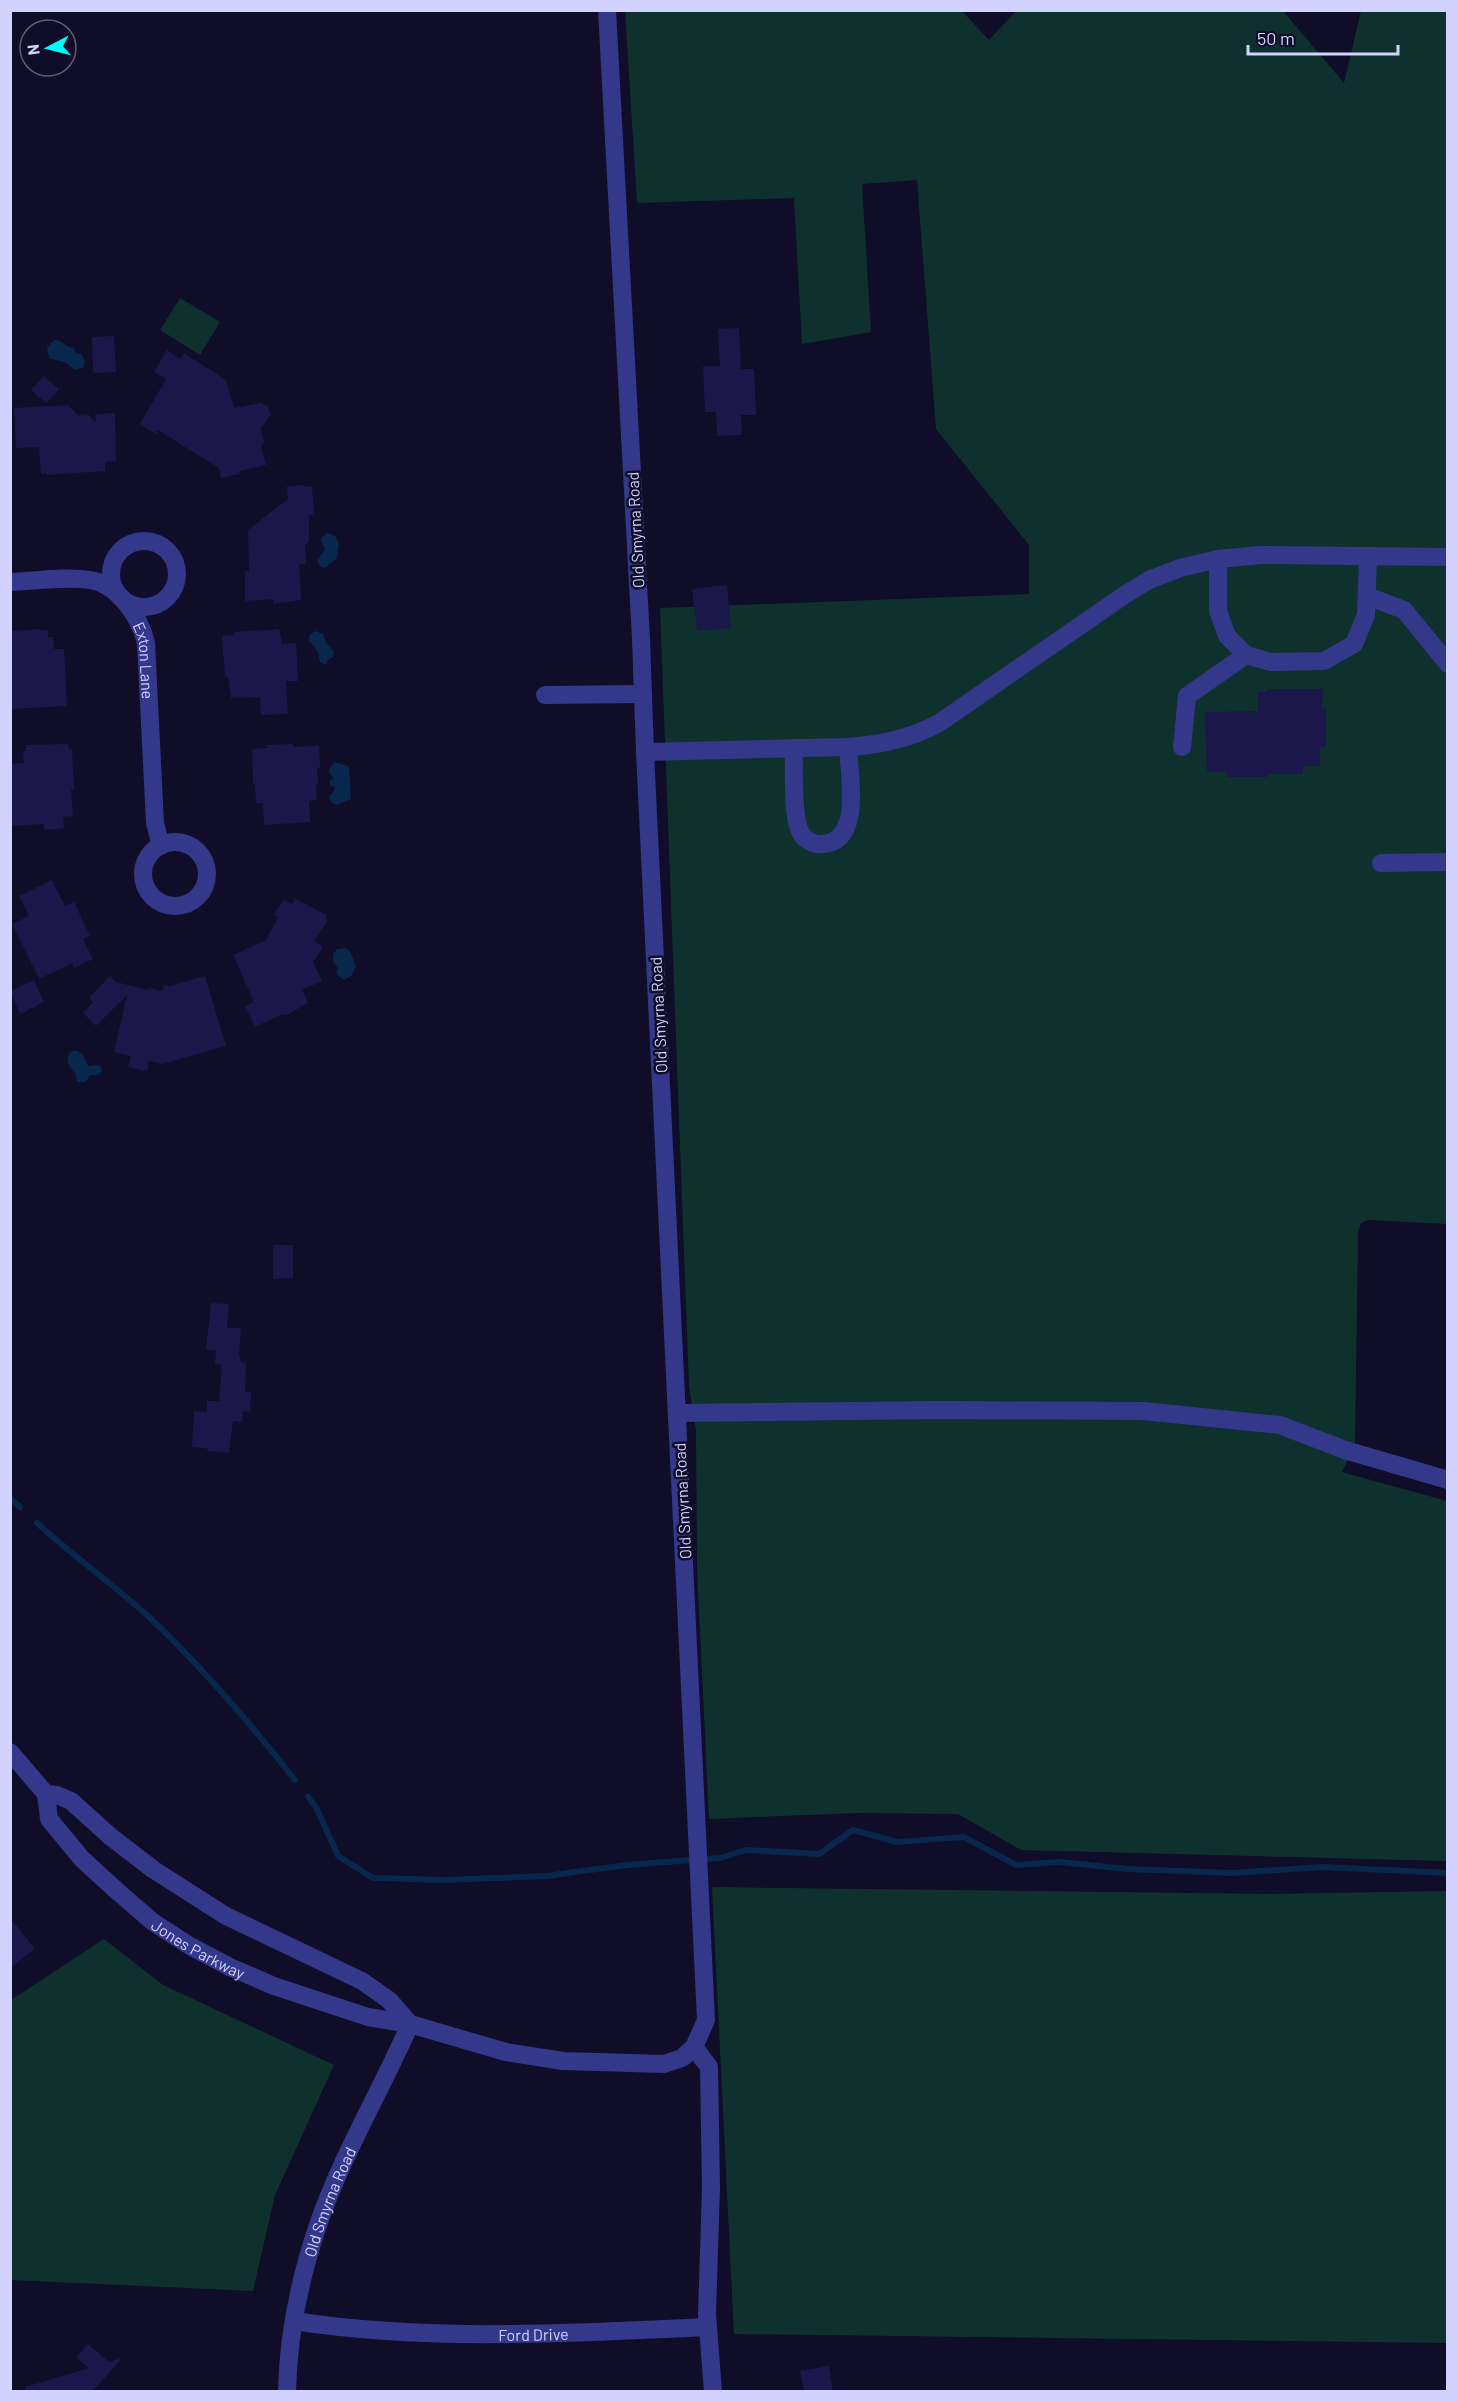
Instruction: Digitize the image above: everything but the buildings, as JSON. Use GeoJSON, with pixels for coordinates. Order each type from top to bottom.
{"type":"FeatureCollection","features":[{"type":"Feature","properties":{"kind":"street","name":"Old Smyrna Road"},"geometry":{"type":"LineString","coordinates":[[607,10],[643,694],[706,2020],[694,2047]]}},
{"type":"Feature","properties":{"kind":"street"},"geometry":{"type":"LineString","coordinates":[[645,752],[848,747],[891,742],[924,731],[968,704],[1140,585],[1180,568],[1218,559],[1261,555],[1448,557]]}},
{"type":"Feature","properties":{"kind":"street"},"geometry":{"type":"LineString","coordinates":[[1218,559],[1218,611],[1227,636],[1246,655],[1271,662],[1324,661],[1354,644],[1366,615],[1368,556]]}},
{"type":"Feature","properties":{"kind":"street","name":"Exton Lane"},"geometry":{"type":"LineString","coordinates":[[10,582],[88,579],[101,583],[122,599],[139,622],[146,643],[155,823],[160,846]]}},
{"type":"Feature","properties":{"kind":"street"},"geometry":{"type":"LineString","coordinates":[[1367,596],[1404,610],[1448,664]]}},
{"type":"Feature","properties":{"kind":"street"},"geometry":{"type":"LineString","coordinates":[[1182,747],[1187,696],[1246,655]]}},
{"type":"Feature","properties":{"kind":"street"},"geometry":{"type":"LineString","coordinates":[[545,695],[643,694]]}},
{"type":"Feature","properties":{"kind":"street"},"geometry":{"type":"LineString","coordinates":[[794,748],[796,815],[800,831],[810,842],[821,844],[840,837],[849,822],[848,747]]}},
{"type":"Feature","properties":{"kind":"street"},"geometry":{"type":"LineString","coordinates":[[1381,863],[1448,862]]}},
{"type":"Feature","properties":{"kind":"street"},"geometry":{"type":"LineString","coordinates":[[678,1413],[1144,1410],[1280,1425],[1345,1450],[1448,1480]]}},
{"type":"Feature","properties":{"kind":"street","name":"Jones Parkway"},"geometry":{"type":"LineString","coordinates":[[10,1752],[46,1794],[50,1819],[82,1859],[153,1922],[190,1946],[274,1986],[368,2017],[410,2024],[506,2052],[562,2061],[664,2064],[682,2058],[694,2047]]}},
{"type":"Feature","properties":{"kind":"street"},"geometry":{"type":"LineString","coordinates":[[46,1794],[57,1795],[71,1801],[111,1837],[154,1870],[226,1916],[362,1981],[389,2000],[410,2024]]}},
{"type":"Feature","properties":{"kind":"street","name":"Old Smyrna Road"},"geometry":{"type":"LineString","coordinates":[[287,2391],[294,2321],[304,2272],[319,2223],[342,2167],[410,2024]]}},
{"type":"Feature","properties":{"kind":"street"},"geometry":{"type":"LineString","coordinates":[[694,2047],[709,2067],[711,2188],[708,2327],[714,2391]]}},
{"type":"Feature","properties":{"kind":"street","name":"Ford Drive"},"geometry":{"type":"LineString","coordinates":[[294,2321],[368,2331],[413,2334],[578,2332],[708,2327]]}},
{"type":"Feature","properties":{"kind":"green space"},"geometry":{"type":"Polygon","coordinates":[[[625,11],[962,11],[989,40],[1016,11],[1283,11],[1344,83],[1361,11],[1447,11],[1447,1224],[1368,1220],[1361,1223],[1358,1232],[1355,1445],[1342,1472],[1447,1501],[1447,1861],[1021,1850],[958,1814],[858,1813],[709,1819],[697,1568],[696,1430],[689,1387],[660,608],[1029,594],[1029,545],[936,429],[917,180],[862,184],[871,332],[802,344],[794,198],[637,203],[625,11]]]}},
{"type":"Feature","properties":{"kind":"green space"},"geometry":{"type":"Polygon","coordinates":[[[180,298],[220,322],[200,355],[160,330],[180,298]]]}},
{"type":"Feature","properties":{"kind":"green space"},"geometry":{"type":"Polygon","coordinates":[[[712,1887],[1270,1894],[1447,1891],[1447,2343],[734,2334],[712,1887]]]}},
{"type":"Feature","properties":{"kind":"green space"},"geometry":{"type":"Polygon","coordinates":[[[104,1939],[163,1985],[334,2065],[275,2195],[253,2291],[11,2280],[11,2000],[104,1939]]]}},
{"type":"Feature","properties":{"kind":"water"},"geometry":{"type":"Polygon","coordinates":[[[54,340],[74,348],[76,353],[81,354],[85,361],[83,368],[75,370],[66,363],[49,358],[47,348],[54,340]]]}},
{"type":"Feature","properties":{"kind":"water"},"geometry":{"type":"Polygon","coordinates":[[[327,533],[335,536],[339,544],[337,558],[325,568],[317,561],[325,549],[320,539],[327,533]]]}},
{"type":"Feature","properties":{"kind":"water"},"geometry":{"type":"Polygon","coordinates":[[[316,631],[323,634],[334,652],[326,665],[320,662],[318,653],[309,640],[310,634],[316,631]]]}},
{"type":"Feature","properties":{"kind":"water"},"geometry":{"type":"Polygon","coordinates":[[[334,762],[349,766],[351,799],[337,805],[332,803],[329,797],[335,789],[334,786],[330,786],[329,780],[334,779],[328,771],[334,762]]]}},
{"type":"Feature","properties":{"kind":"water"},"geometry":{"type":"Polygon","coordinates":[[[346,948],[350,951],[356,966],[351,976],[344,980],[336,974],[338,968],[333,962],[333,954],[337,949],[346,948]]]}},
{"type":"Feature","properties":{"kind":"water"},"geometry":{"type":"Polygon","coordinates":[[[75,1050],[83,1054],[88,1066],[101,1067],[102,1071],[99,1075],[90,1075],[86,1082],[77,1082],[68,1059],[70,1052],[75,1050]]]}},
{"type":"Feature","properties":{"kind":"waterway"},"geometry":{"type":"LineString","coordinates":[[10,1498],[20,1507]]}},
{"type":"Feature","properties":{"kind":"waterway"},"geometry":{"type":"LineString","coordinates":[[37,1523],[169,1636],[225,1696],[295,1780]]}},
{"type":"Feature","properties":{"kind":"waterway"},"geometry":{"type":"LineString","coordinates":[[308,1797],[316,1807],[338,1856],[373,1878],[445,1880],[546,1876],[627,1865],[720,1858],[746,1850],[819,1854],[853,1830],[897,1842],[964,1837],[1016,1865],[1060,1862],[1127,1869],[1233,1873],[1322,1867],[1448,1873]]}}]}
